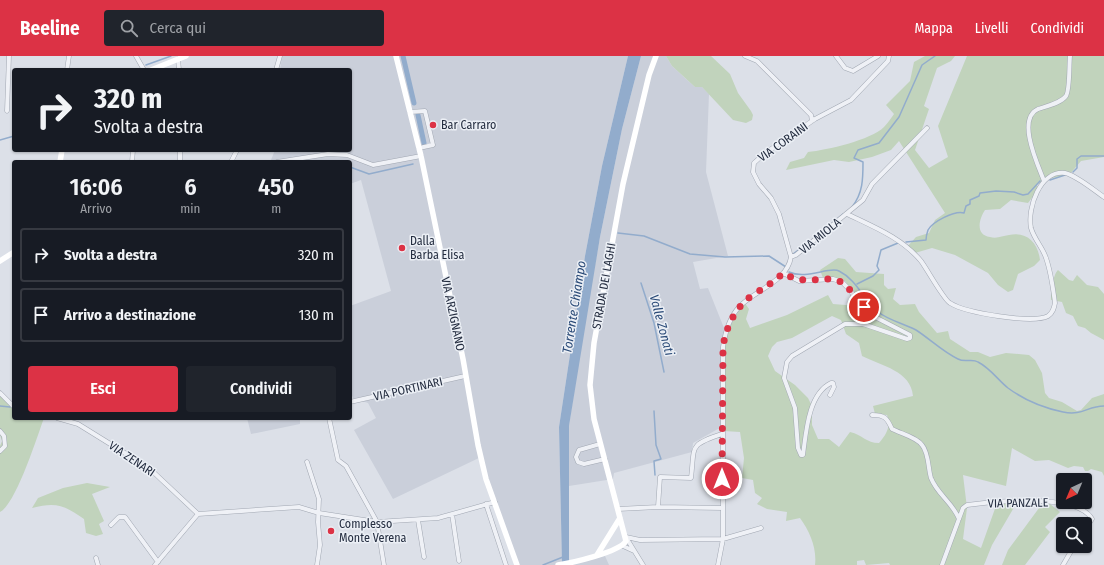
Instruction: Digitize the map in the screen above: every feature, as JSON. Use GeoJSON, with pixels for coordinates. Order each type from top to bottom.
{"type":"FeatureCollection","features":[{"type":"Feature","properties":{"kind":"street"},"geometry":{"type":"LineString","coordinates":[[7,111],[9,56]]}},
{"type":"Feature","properties":{"kind":"street"},"geometry":{"type":"LineString","coordinates":[[67,68],[69,56]]}},
{"type":"Feature","properties":{"kind":"street"},"geometry":{"type":"LineString","coordinates":[[136,56],[143,68]]}},
{"type":"Feature","properties":{"kind":"street"},"geometry":{"type":"LineString","coordinates":[[156,68],[186,56]]}},
{"type":"Feature","properties":{"kind":"street"},"geometry":{"type":"LineString","coordinates":[[277,68],[280,56]]}},
{"type":"Feature","properties":{"kind":"street","name":"VIA ARZIGNANO"},"geometry":{"type":"LineString","coordinates":[[396,56],[421,156],[486,479],[517,565]]}},
{"type":"Feature","properties":{"kind":"street","name":"STRADA DEI LAGHI"},"geometry":{"type":"LineString","coordinates":[[626,536],[594,419],[591,391],[594,343],[623,184],[649,75],[656,56]]}},
{"type":"Feature","properties":{"kind":"street"},"geometry":{"type":"LineString","coordinates":[[745,56],[757,61],[811,114],[812,121]]}},
{"type":"Feature","properties":{"kind":"street"},"geometry":{"type":"LineString","coordinates":[[836,56],[845,68],[853,71],[878,56]]}},
{"type":"Feature","properties":{"kind":"street","name":"VIA CORAINI"},"geometry":{"type":"LineString","coordinates":[[791,257],[779,214],[771,198],[759,184],[753,172],[754,163],[764,154],[812,121],[851,100],[888,61],[889,56]]}},
{"type":"Feature","properties":{"kind":"street"},"geometry":{"type":"LineString","coordinates":[[1044,181],[1031,146],[1029,122],[1032,114],[1066,96],[1069,89],[1068,71],[1070,56]]}},
{"type":"Feature","properties":{"kind":"street"},"geometry":{"type":"LineString","coordinates":[[178,59],[179,68]]}},
{"type":"Feature","properties":{"kind":"street"},"geometry":{"type":"LineString","coordinates":[[410,112],[425,111],[433,145],[419,148]]}},
{"type":"Feature","properties":{"kind":"street","name":"VIA MIOLA"},"geometry":{"type":"LineString","coordinates":[[791,257],[796,255],[863,200],[872,184],[884,170],[909,148],[927,128]]}},
{"type":"Feature","properties":{"kind":"street"},"geometry":{"type":"LineString","coordinates":[[290,160],[328,154],[347,155],[373,165],[421,156]]}},
{"type":"Feature","properties":{"kind":"street"},"geometry":{"type":"LineString","coordinates":[[847,214],[897,238],[920,260],[949,303],[970,311],[991,315],[1040,319],[1054,311],[1055,303],[1046,258],[1032,229],[1032,206],[1044,181],[1050,176],[1065,173],[1073,176],[1104,197]]}},
{"type":"Feature","properties":{"kind":"street"},"geometry":{"type":"LineString","coordinates":[[0,261],[12,253]]}},
{"type":"Feature","properties":{"kind":"street"},"geometry":{"type":"LineString","coordinates":[[718,565],[723,539],[722,434],[723,347],[725,333],[738,308],[753,294],[773,283],[790,263],[791,257]]}},
{"type":"Feature","properties":{"kind":"street"},"geometry":{"type":"LineString","coordinates":[[783,273],[799,281],[833,279],[842,282],[851,290],[855,299],[873,316],[910,335],[910,338],[907,339],[863,324],[845,324],[792,356],[787,362],[784,378],[796,408],[798,448],[801,455],[803,455],[809,420],[815,400],[822,389],[831,383],[834,383],[834,387],[830,395]]}},
{"type":"Feature","properties":{"kind":"street","name":"VIA PORTINARI"},"geometry":{"type":"LineString","coordinates":[[352,402],[465,376]]}},
{"type":"Feature","properties":{"kind":"street"},"geometry":{"type":"LineString","coordinates":[[0,393],[12,405]]}},
{"type":"Feature","properties":{"kind":"street"},"geometry":{"type":"LineString","coordinates":[[872,415],[882,415],[887,418],[892,429],[913,439],[923,446],[932,479],[942,495],[956,511],[959,519],[942,565]]}},
{"type":"Feature","properties":{"kind":"street","name":"VIA ZENARI"},"geometry":{"type":"LineString","coordinates":[[64,420],[78,424],[148,468],[198,514]]}},
{"type":"Feature","properties":{"kind":"street"},"geometry":{"type":"LineString","coordinates":[[329,420],[338,460],[346,466],[377,522],[384,565]]}},
{"type":"Feature","properties":{"kind":"street"},"geometry":{"type":"LineString","coordinates":[[0,431],[4,436],[5,446],[0,452]]}},
{"type":"Feature","properties":{"kind":"street"},"geometry":{"type":"LineString","coordinates":[[658,507],[660,477],[691,478],[692,452],[702,440],[722,434]]}},
{"type":"Feature","properties":{"kind":"street"},"geometry":{"type":"LineString","coordinates":[[600,444],[579,450],[576,458],[578,462],[584,464],[605,459]]}},
{"type":"Feature","properties":{"kind":"street"},"geometry":{"type":"LineString","coordinates":[[307,462],[319,499],[318,522],[320,545],[317,565]]}},
{"type":"Feature","properties":{"kind":"street","name":"VIA PANZALE"},"geometry":{"type":"LineString","coordinates":[[959,519],[963,508],[967,505],[1032,500],[1055,502],[1080,509],[1089,514],[1090,517]]}},
{"type":"Feature","properties":{"kind":"street"},"geometry":{"type":"LineString","coordinates":[[111,525],[119,517],[125,517],[156,563],[198,514],[298,507],[319,513],[377,522],[418,520],[452,514],[495,502]]}},
{"type":"Feature","properties":{"kind":"street"},"geometry":{"type":"LineString","coordinates":[[486,504],[506,565]]}},
{"type":"Feature","properties":{"kind":"street"},"geometry":{"type":"LineString","coordinates":[[618,509],[658,507],[723,508]]}},
{"type":"Feature","properties":{"kind":"street"},"geometry":{"type":"LineString","coordinates":[[452,514],[460,561]]}},
{"type":"Feature","properties":{"kind":"street"},"geometry":{"type":"LineString","coordinates":[[596,555],[620,518]]}},
{"type":"Feature","properties":{"kind":"street"},"geometry":{"type":"LineString","coordinates":[[418,520],[424,557]]}},
{"type":"Feature","properties":{"kind":"street"},"geometry":{"type":"LineString","coordinates":[[626,536],[640,540],[723,539],[761,528]]}},
{"type":"Feature","properties":{"kind":"street"},"geometry":{"type":"LineString","coordinates":[[610,534],[617,529],[626,536],[644,565]]}},
{"type":"Feature","properties":{"kind":"street"},"geometry":{"type":"LineString","coordinates":[[610,534],[610,543],[616,548]]}},
{"type":"Feature","properties":{"kind":"street"},"geometry":{"type":"LineString","coordinates":[[623,546],[626,536]]}},
{"type":"Feature","properties":{"kind":"street"},"geometry":{"type":"LineString","coordinates":[[632,546],[640,540]]}},
{"type":"Feature","properties":{"kind":"street"},"geometry":{"type":"LineString","coordinates":[[558,565],[571,563],[623,546],[630,548],[637,554]]}},
{"type":"Feature","properties":{"kind":"street"},"geometry":{"type":"LineString","coordinates":[[1063,565],[1070,553]]}},
{"type":"Feature","properties":{"kind":"street"},"geometry":{"type":"LineString","coordinates":[[96,558],[98,565]]}},
{"type":"Feature","properties":{"kind":"shaded area"},"geometry":{"type":"Polygon","coordinates":[[[282,56],[628,56],[602,166],[585,256],[559,427],[562,565],[517,565],[481,457],[393,499],[354,430],[376,418],[368,403],[353,398],[352,396],[352,305],[391,291],[361,180],[352,183],[352,160],[271,160],[274,152],[352,152],[352,68],[280,68],[282,56]]]}},
{"type":"Feature","properties":{"kind":"shaded area"},"geometry":{"type":"Polygon","coordinates":[[[641,56],[666,56],[672,66],[695,87],[702,87],[709,94],[706,172],[728,256],[693,262],[700,289],[708,288],[726,333],[725,425],[693,443],[692,452],[614,473],[613,479],[569,486],[569,426],[582,336],[622,129],[641,56]]]}},
{"type":"Feature","properties":{"kind":"shaded area"},"geometry":{"type":"Polygon","coordinates":[[[248,420],[300,420],[300,424],[251,434],[248,420]]]}},
{"type":"Feature","properties":{"kind":"shaded area"},"geometry":{"type":"Polygon","coordinates":[[[605,556],[609,565],[569,565],[569,564],[605,556]]]}},
{"type":"Feature","properties":{"kind":"green space"},"geometry":{"type":"Polygon","coordinates":[[[666,56],[711,56],[730,74],[738,93],[753,115],[752,120],[746,123],[733,120],[702,87],[695,87],[672,66],[666,56]]]}},
{"type":"Feature","properties":{"kind":"green space"},"geometry":{"type":"Polygon","coordinates":[[[925,56],[955,56],[951,61],[937,68],[924,106],[929,109],[915,150],[929,168],[948,157],[938,126],[967,56],[1104,56],[1104,157],[1081,161],[1070,174],[1048,179],[1037,184],[1037,191],[1028,203],[1011,200],[1000,209],[985,210],[981,218],[980,230],[985,236],[995,238],[1015,234],[1021,235],[1030,240],[1037,248],[1040,260],[1034,266],[1018,274],[1013,290],[1008,292],[998,285],[988,273],[955,255],[932,248],[915,253],[907,247],[916,237],[929,233],[935,220],[945,213],[899,141],[891,150],[872,157],[849,162],[834,160],[786,170],[790,162],[804,158],[808,152],[837,147],[878,132],[894,114],[886,105],[910,81],[914,62],[925,56]]]}},
{"type":"Feature","properties":{"kind":"green space"},"geometry":{"type":"Polygon","coordinates":[[[838,258],[845,259],[856,272],[884,274],[884,285],[888,289],[896,288],[893,299],[900,305],[915,304],[919,312],[937,333],[948,331],[950,339],[970,352],[978,352],[990,357],[1006,353],[1029,355],[1035,360],[1042,373],[1045,393],[1049,398],[1062,402],[1077,411],[1081,410],[1092,398],[1104,394],[1104,476],[1102,472],[1091,469],[1085,471],[1083,467],[1074,466],[1068,468],[1049,460],[1035,461],[1012,448],[1006,486],[963,475],[967,508],[963,539],[981,548],[997,503],[1016,504],[992,545],[984,565],[890,565],[889,563],[866,565],[864,560],[857,561],[857,565],[815,565],[814,546],[807,529],[800,518],[786,521],[787,512],[767,509],[757,504],[762,498],[755,493],[753,480],[742,478],[744,458],[740,432],[724,431],[723,346],[726,333],[744,302],[749,309],[746,319],[750,328],[787,315],[828,295],[833,304],[858,306],[861,301],[845,281],[823,278],[820,270],[838,258]],[[832,316],[792,338],[777,342],[772,347],[768,356],[775,371],[795,385],[808,398],[812,406],[812,425],[818,439],[829,439],[839,447],[850,432],[871,442],[879,443],[888,430],[889,423],[887,415],[875,414],[873,406],[913,396],[911,388],[907,381],[894,370],[862,356],[859,343],[846,334],[841,320],[832,316]]]}},
{"type":"Feature","properties":{"kind":"green space"},"geometry":{"type":"Polygon","coordinates":[[[1058,270],[1069,280],[1073,281],[1077,275],[1087,285],[1098,287],[1104,294],[1104,340],[1085,328],[1078,326],[1073,316],[1066,313],[1062,302],[1051,300],[1054,279],[1058,270]]]}},
{"type":"Feature","properties":{"kind":"green space"},"geometry":{"type":"Polygon","coordinates":[[[0,392],[12,404],[12,420],[43,420],[13,497],[0,512],[0,446],[2,441],[0,435],[0,392]]]}},
{"type":"Feature","properties":{"kind":"green space"},"geometry":{"type":"Polygon","coordinates":[[[87,483],[110,487],[92,494],[104,521],[99,524],[103,534],[96,536],[86,533],[84,519],[60,506],[47,505],[32,508],[38,498],[63,488],[87,483]]]}},
{"type":"Feature","properties":{"kind":"green space"},"geometry":{"type":"Polygon","coordinates":[[[1042,504],[1050,504],[1060,512],[1045,527],[1050,532],[1025,565],[1002,565],[1008,550],[1042,504]]]}},
{"type":"Feature","properties":{"kind":"water"},"geometry":{"type":"Polygon","coordinates":[[[628,56],[641,56],[622,129],[600,237],[569,426],[569,565],[562,565],[559,427],[585,256],[602,166],[628,56]]]}},
{"type":"Feature","properties":{"kind":"waterway"},"geometry":{"type":"LineString","coordinates":[[146,65],[171,56]]}},
{"type":"Feature","properties":{"kind":"waterway"},"geometry":{"type":"LineString","coordinates":[[403,56],[414,103]]}},
{"type":"Feature","properties":{"kind":"waterway"},"geometry":{"type":"LineString","coordinates":[[852,207],[856,202],[862,180],[863,162],[854,158],[858,150],[879,143],[899,117],[922,65],[935,56]]}},
{"type":"Feature","properties":{"kind":"waterway"},"geometry":{"type":"LineString","coordinates":[[418,115],[424,143]]}},
{"type":"Feature","properties":{"kind":"waterway"},"geometry":{"type":"LineString","coordinates":[[0,140],[12,137]]}},
{"type":"Feature","properties":{"kind":"waterway"},"geometry":{"type":"LineString","coordinates":[[1073,172],[1077,168],[1077,159],[1081,156],[1104,156]]}},
{"type":"Feature","properties":{"kind":"waterway"},"geometry":{"type":"LineString","coordinates":[[352,168],[369,174],[413,164]]}},
{"type":"Feature","properties":{"kind":"waterway"},"geometry":{"type":"LineString","coordinates":[[1050,180],[1065,175]]}},
{"type":"Feature","properties":{"kind":"waterway"},"geometry":{"type":"LineString","coordinates":[[906,242],[926,240],[930,227],[944,217],[955,213],[964,213],[966,206],[970,204],[970,200],[979,196],[980,193],[996,191],[1014,192],[1023,195],[1028,194],[1040,181]]}},
{"type":"Feature","properties":{"kind":"waterway"},"geometry":{"type":"LineString","coordinates":[[824,230],[843,214]]}},
{"type":"Feature","properties":{"kind":"waterway"},"geometry":{"type":"LineString","coordinates":[[618,233],[644,236],[690,254],[725,257],[769,256],[786,267]]}},
{"type":"Feature","properties":{"kind":"waterway"},"geometry":{"type":"LineString","coordinates":[[857,284],[873,276],[879,270],[877,266],[881,250],[898,243]]}},
{"type":"Feature","properties":{"kind":"waterway"},"geometry":{"type":"LineString","coordinates":[[793,254],[801,248]]}},
{"type":"Feature","properties":{"kind":"waterway"},"geometry":{"type":"LineString","coordinates":[[789,272],[803,275],[830,270],[839,271],[851,279],[878,312],[887,318],[916,330],[947,353],[958,359],[963,361],[976,361],[990,371],[1008,388],[1041,406],[1070,413],[1080,412],[1098,406],[1104,406]]}},
{"type":"Feature","properties":{"kind":"waterway","name":"Valle Zonati"},"geometry":{"type":"LineString","coordinates":[[641,283],[654,323],[664,372]]}},
{"type":"Feature","properties":{"kind":"waterway"},"geometry":{"type":"LineString","coordinates":[[0,406],[10,407]]}},
{"type":"Feature","properties":{"kind":"waterway","name":"Valle Zonati"},"geometry":{"type":"LineString","coordinates":[[654,411],[656,445],[661,459],[654,461],[655,475]]}},
{"type":"Feature","properties":{"kind":"waterway"},"geometry":{"type":"LineString","coordinates":[[543,565],[563,557]]}},
{"type":"Feature","properties":{"kind":"place","name":"Bar Carraro"},"geometry":{"type":"Point","coordinates":[433,125]}},
{"type":"Feature","properties":{"kind":"place","name":"Dalla Barba Elisa"},"geometry":{"type":"Point","coordinates":[402,248]}},
{"type":"Feature","properties":{"kind":"place","name":"Complesso Monte Verena"},"geometry":{"type":"Point","coordinates":[331,531]}},
{"type":"Feature","properties":{"kind":"route"},"geometry":{"type":"LineString","coordinates":[[722,479],[723,347],[725,333],[738,308],[753,294],[773,283],[783,273],[790,278],[799,281],[807,282],[833,279],[842,282],[851,290],[855,299],[864,307]]}},
{"type":"Feature","properties":{"kind":"water label","name":"Torrente Chiampo"},"geometry":{"type":"Point","coordinates":[574,307]}}]}
